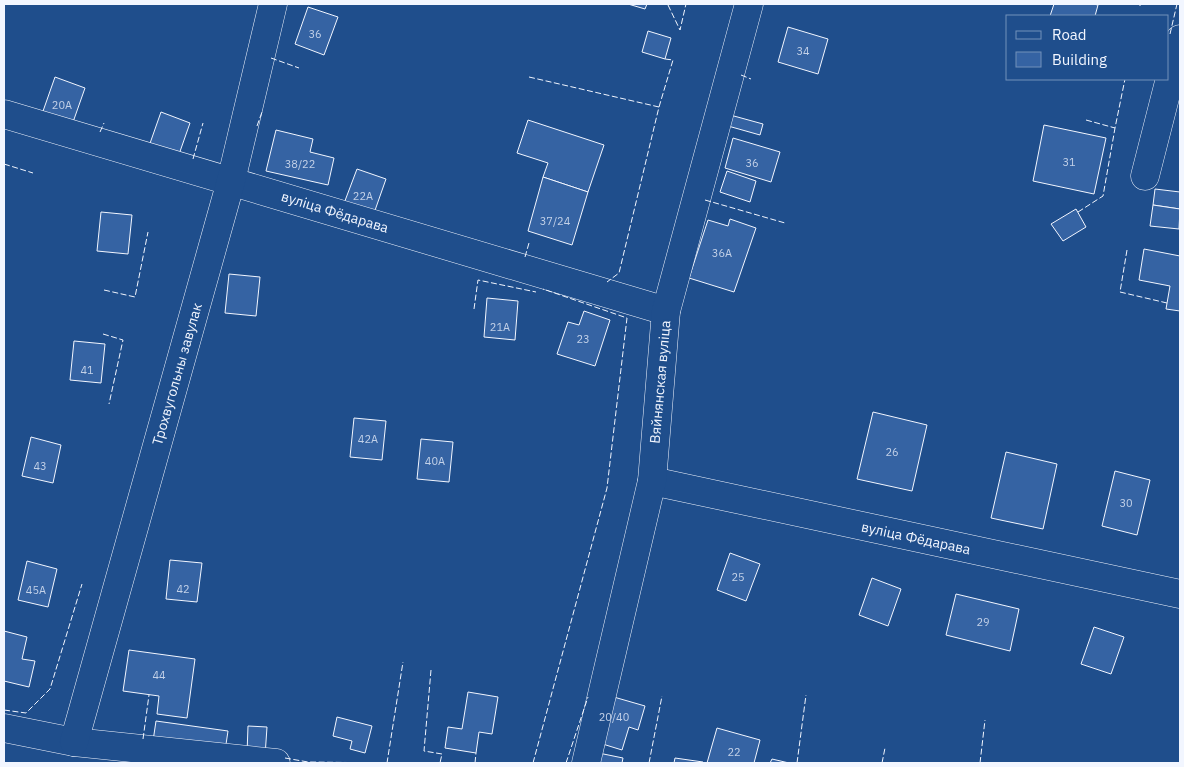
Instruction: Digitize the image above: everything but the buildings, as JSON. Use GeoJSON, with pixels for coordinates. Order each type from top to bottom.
{"type":"FeatureCollection","features":[{"type":"Feature","properties":{"kind":"street","name":"Трохвугольны завулак"},"geometry":{"type":"LineString","coordinates":[[74,742],[231,181],[273,4]]}},
{"type":"Feature","properties":{"kind":"street","name":"Вяйнянская вуліца"},"geometry":{"type":"LineString","coordinates":[[586,763],[652,481],[666,311],[749,4]]}},
{"type":"Feature","properties":{"kind":"street"},"geometry":{"type":"LineString","coordinates":[[1145,176],[1180,39]]}},
{"type":"Feature","properties":{"kind":"street","name":"вуліца Фёдарава"},"geometry":{"type":"LineString","coordinates":[[4,114],[666,311]]}},
{"type":"Feature","properties":{"kind":"street","name":"вуліца Фёдарава"},"geometry":{"type":"LineString","coordinates":[[652,481],[1180,594]]}},
{"type":"Feature","properties":{"kind":"street"},"geometry":{"type":"LineString","coordinates":[[4,728],[74,742],[276,763]]}},
{"type":"Feature","properties":{"kind":"fence"},"geometry":{"type":"LineString","coordinates":[[668,5],[680,30],[686,4]]}},
{"type":"Feature","properties":{"kind":"fence"},"geometry":{"type":"LineString","coordinates":[[1170,34],[1177,4]]}},
{"type":"Feature","properties":{"kind":"fence"},"geometry":{"type":"LineString","coordinates":[[271,58],[299,68]]}},
{"type":"Feature","properties":{"kind":"fence"},"geometry":{"type":"LineString","coordinates":[[659,107],[673,60],[665,59]]}},
{"type":"Feature","properties":{"kind":"fence"},"geometry":{"type":"LineString","coordinates":[[741,75],[751,79]]}},
{"type":"Feature","properties":{"kind":"fence"},"geometry":{"type":"LineString","coordinates":[[529,77],[659,107],[619,273],[607,282]]}},
{"type":"Feature","properties":{"kind":"fence"},"geometry":{"type":"LineString","coordinates":[[1086,120],[1115,128],[1125,80]]}},
{"type":"Feature","properties":{"kind":"fence"},"geometry":{"type":"LineString","coordinates":[[257,126],[262,112]]}},
{"type":"Feature","properties":{"kind":"fence"},"geometry":{"type":"LineString","coordinates":[[100,132],[104,123]]}},
{"type":"Feature","properties":{"kind":"fence"},"geometry":{"type":"LineString","coordinates":[[193,159],[203,123]]}},
{"type":"Feature","properties":{"kind":"fence"},"geometry":{"type":"LineString","coordinates":[[1078,212],[1103,196],[1115,128]]}},
{"type":"Feature","properties":{"kind":"fence"},"geometry":{"type":"LineString","coordinates":[[4,164],[33,173]]}},
{"type":"Feature","properties":{"kind":"fence"},"geometry":{"type":"LineString","coordinates":[[705,200],[785,223]]}},
{"type":"Feature","properties":{"kind":"fence"},"geometry":{"type":"LineString","coordinates":[[104,290],[135,297],[148,232]]}},
{"type":"Feature","properties":{"kind":"fence"},"geometry":{"type":"LineString","coordinates":[[525,257],[529,243]]}},
{"type":"Feature","properties":{"kind":"fence"},"geometry":{"type":"LineString","coordinates":[[1127,250],[1120,292],[1167,303]]}},
{"type":"Feature","properties":{"kind":"fence"},"geometry":{"type":"LineString","coordinates":[[474,309],[478,280],[536,292]]}},
{"type":"Feature","properties":{"kind":"fence"},"geometry":{"type":"LineString","coordinates":[[533,763],[607,488],[627,318],[543,289]]}},
{"type":"Feature","properties":{"kind":"fence"},"geometry":{"type":"LineString","coordinates":[[103,334],[123,340],[109,404]]}},
{"type":"Feature","properties":{"kind":"fence"},"geometry":{"type":"LineString","coordinates":[[4,710],[26,713],[50,689],[82,584]]}},
{"type":"Feature","properties":{"kind":"fence"},"geometry":{"type":"LineString","coordinates":[[285,758],[308,762],[387,763],[403,662]]}},
{"type":"Feature","properties":{"kind":"fence"},"geometry":{"type":"LineString","coordinates":[[431,670],[424,751],[442,754],[440,763]]}},
{"type":"Feature","properties":{"kind":"fence"},"geometry":{"type":"LineString","coordinates":[[143,739],[149,695]]}},
{"type":"Feature","properties":{"kind":"fence"},"geometry":{"type":"LineString","coordinates":[[797,763],[806,695]]}},
{"type":"Feature","properties":{"kind":"fence"},"geometry":{"type":"LineString","coordinates":[[649,763],[662,696]]}},
{"type":"Feature","properties":{"kind":"fence"},"geometry":{"type":"LineString","coordinates":[[566,763],[588,697]]}},
{"type":"Feature","properties":{"kind":"fence"},"geometry":{"type":"LineString","coordinates":[[980,763],[985,720]]}},
{"type":"Feature","properties":{"kind":"fence"},"geometry":{"type":"LineString","coordinates":[[882,763],[885,748]]}},
{"type":"Feature","properties":{"kind":"fence"},"geometry":{"type":"LineString","coordinates":[[475,763],[476,753]]}}]}
